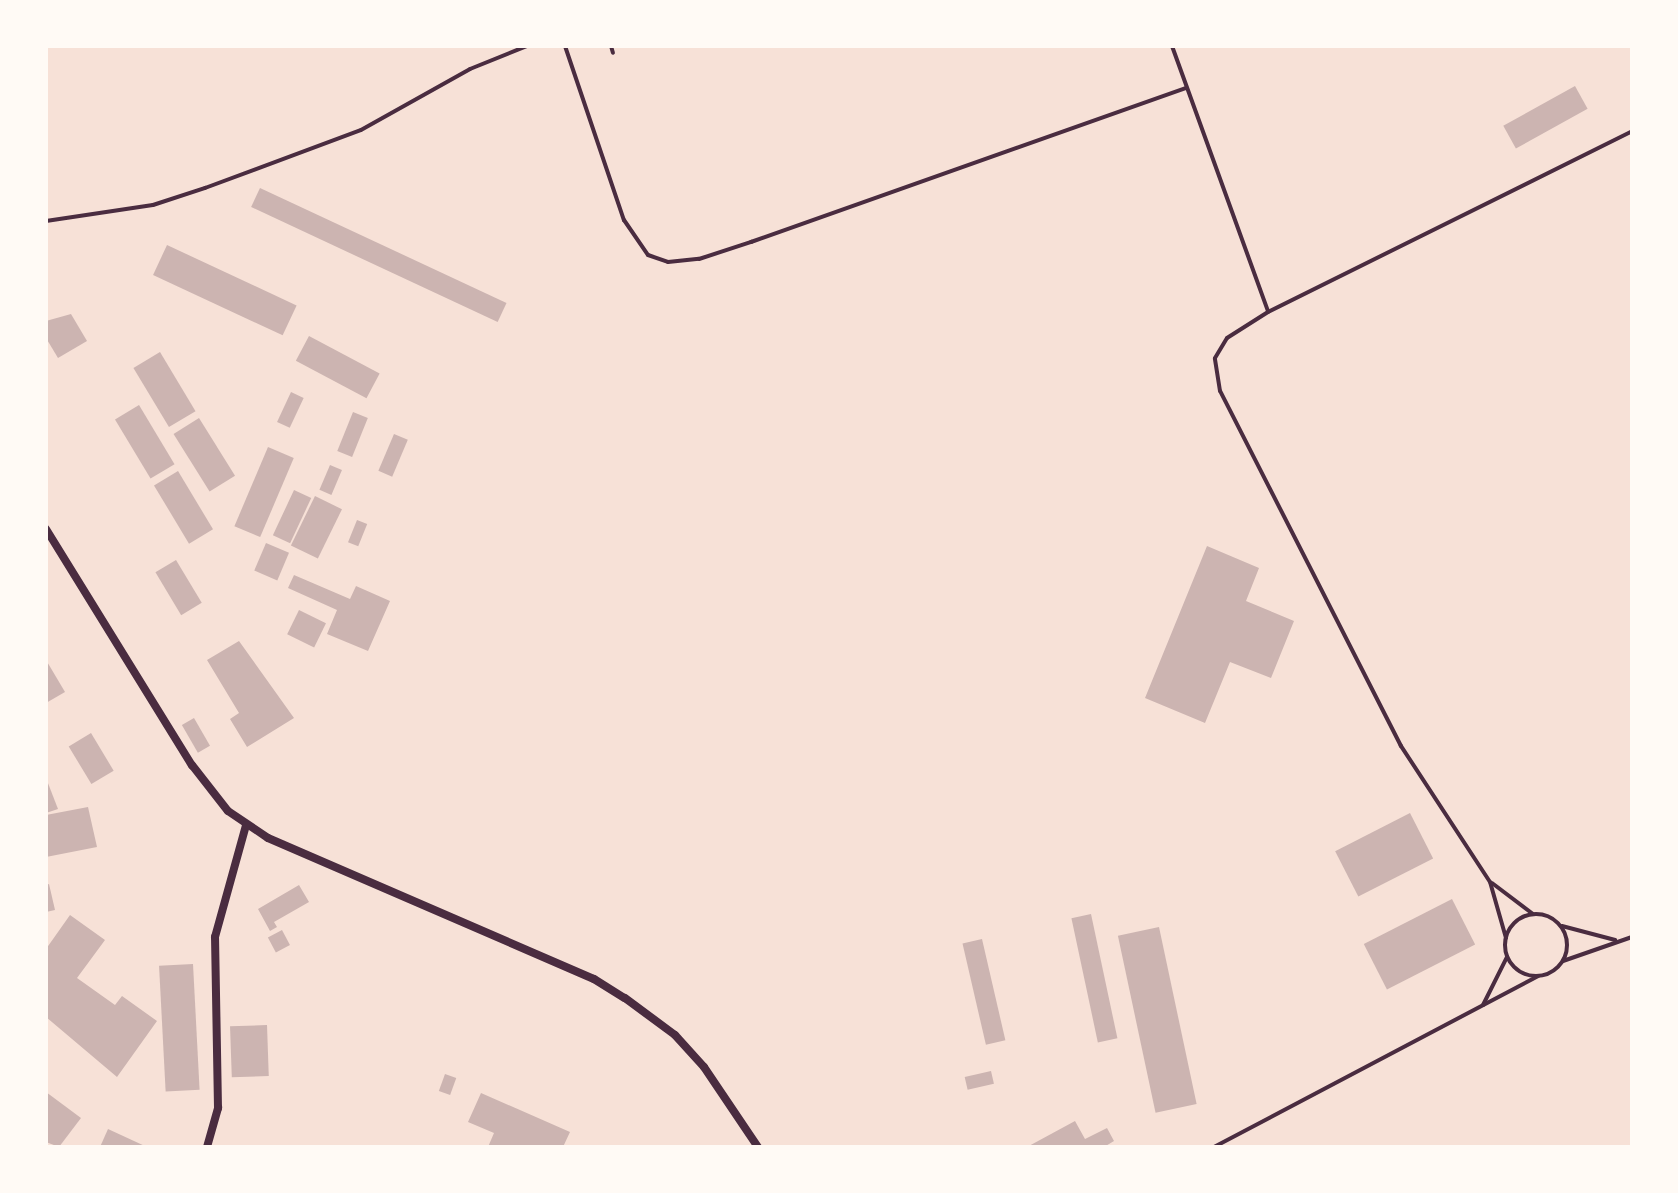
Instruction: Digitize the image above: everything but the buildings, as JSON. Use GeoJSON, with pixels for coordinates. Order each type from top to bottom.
{"type":"FeatureCollection","features":[{"type":"Feature","properties":{"kind":"street"},"geometry":{"type":"LineString","coordinates":[[46,529],[192,765],[246,825],[594,979],[625,998],[675,1035],[704,1067],[758,1147]]}},
{"type":"Feature","properties":{"kind":"street"},"geometry":{"type":"LineString","coordinates":[[207,1147],[218,1108],[215,937],[246,825]]}},
{"type":"Feature","properties":{"kind":"lane"},"geometry":{"type":"LineString","coordinates":[[46,221],[153,205],[205,188],[361,130],[470,69],[527,46]]}},
{"type":"Feature","properties":{"kind":"lane"},"geometry":{"type":"LineString","coordinates":[[565,46],[624,220],[648,255],[668,262],[738,246],[1186,88]]}},
{"type":"Feature","properties":{"kind":"lane"},"geometry":{"type":"LineString","coordinates":[[611,46],[613,53]]}},
{"type":"Feature","properties":{"kind":"lane"},"geometry":{"type":"LineString","coordinates":[[1172,46],[1268,312]]}},
{"type":"Feature","properties":{"kind":"lane"},"geometry":{"type":"LineString","coordinates":[[1481,1007],[1507,957],[1506,938],[1490,882],[1401,746],[1220,391],[1213,371],[1220,345],[1268,312],[1632,131]]}},
{"type":"Feature","properties":{"kind":"lane"},"geometry":{"type":"LineString","coordinates":[[46,550],[55,544]]}},
{"type":"Feature","properties":{"kind":"lane"},"geometry":{"type":"LineString","coordinates":[[1490,882],[1534,914],[1560,925],[1617,941]]}},
{"type":"Feature","properties":{"kind":"lane"},"geometry":{"type":"LineString","coordinates":[[1506,938],[1516,921],[1534,914]]}},
{"type":"Feature","properties":{"kind":"lane"},"geometry":{"type":"LineString","coordinates":[[1560,925],[1567,943],[1562,961]]}},
{"type":"Feature","properties":{"kind":"lane"},"geometry":{"type":"LineString","coordinates":[[1214,1147],[1562,961],[1632,937]]}},
{"type":"Feature","properties":{"kind":"lane"},"geometry":{"type":"LineString","coordinates":[[1507,957],[1520,971],[1538,976]]}}]}
